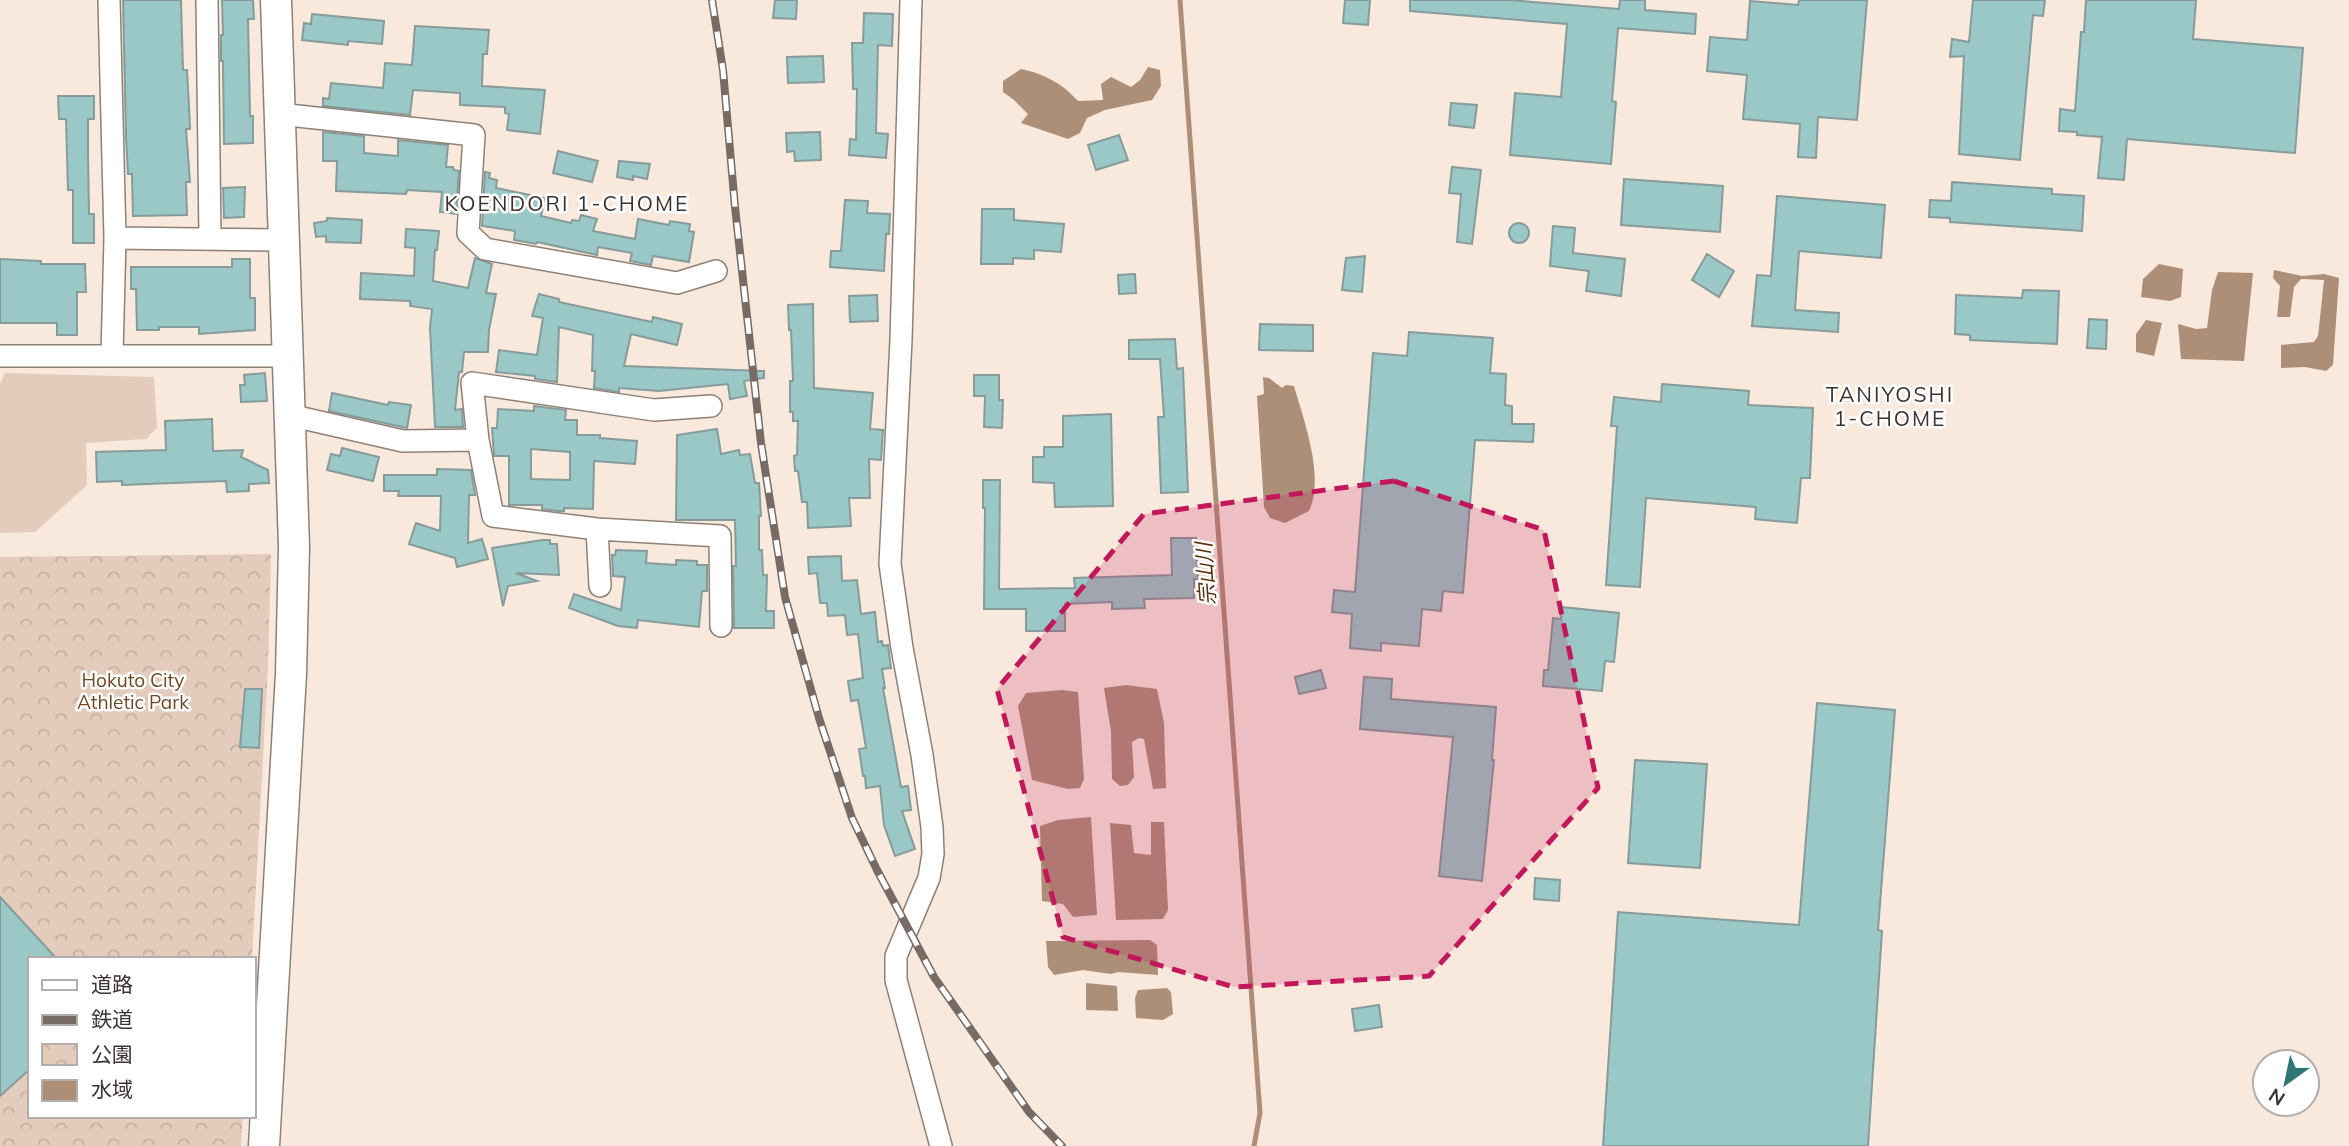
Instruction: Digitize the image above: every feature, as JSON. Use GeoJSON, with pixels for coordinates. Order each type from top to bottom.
{"type":"FeatureCollection","features":[{"type":"Feature","properties":{"kind":"street"},"geometry":{"type":"LineString","coordinates":[[109,0],[114,238],[112,356]]}},
{"type":"Feature","properties":{"kind":"street"},"geometry":{"type":"LineString","coordinates":[[207,0],[210,238]]}},
{"type":"Feature","properties":{"kind":"street"},"geometry":{"type":"LineString","coordinates":[[264,1146],[291,674],[294,547],[276,0]]}},
{"type":"Feature","properties":{"kind":"street"},"geometry":{"type":"LineString","coordinates":[[911,0],[901,340],[890,564],[922,755],[933,854],[929,878],[896,956],[896,980],[941,1146]]}},
{"type":"Feature","properties":{"kind":"street"},"geometry":{"type":"LineString","coordinates":[[279,114],[474,135],[468,233],[485,249],[677,283],[716,271]]}},
{"type":"Feature","properties":{"kind":"street"},"geometry":{"type":"LineString","coordinates":[[114,238],[285,240]]}},
{"type":"Feature","properties":{"kind":"street"},"geometry":{"type":"LineString","coordinates":[[0,356],[287,355]]}},
{"type":"Feature","properties":{"kind":"street"},"geometry":{"type":"LineString","coordinates":[[711,406],[654,410],[472,383],[478,440],[493,516],[597,529],[720,536],[721,626]]}},
{"type":"Feature","properties":{"kind":"street"},"geometry":{"type":"LineString","coordinates":[[289,415],[403,441],[478,440]]}},
{"type":"Feature","properties":{"kind":"street"},"geometry":{"type":"LineString","coordinates":[[597,529],[600,586]]}},
{"type":"Feature","properties":{"kind":"highlighted area"},"geometry":{"type":"Polygon","coordinates":[[[1394,481],[1544,530],[1598,788],[1429,976],[1234,987],[1063,937],[997,689],[1144,514],[1394,481]]]}},
{"type":"Feature","properties":{"kind":"green space"},"geometry":{"type":"Polygon","coordinates":[[[5,373],[154,377],[157,428],[146,439],[86,443],[87,485],[35,532],[0,533],[0,384],[5,373]]]}},
{"type":"Feature","properties":{"kind":"green space","name":"Hokuto City Athletic Park"},"geometry":{"type":"Polygon","coordinates":[[[271,554],[268,667],[252,957],[28,957],[28,1118],[243,1118],[241,1146],[0,1146],[0,557],[271,554]]]}},
{"type":"Feature","properties":{"kind":"water"},"geometry":{"type":"Polygon","coordinates":[[[1148,67],[1160,70],[1161,86],[1152,100],[1105,110],[1087,118],[1080,133],[1068,139],[1021,123],[1028,114],[1003,92],[1003,81],[1021,69],[1052,80],[1078,101],[1103,100],[1101,84],[1111,77],[1131,87],[1140,80],[1148,67]]]}},
{"type":"Feature","properties":{"kind":"water"},"geometry":{"type":"Polygon","coordinates":[[[2159,264],[2183,269],[2181,297],[2170,301],[2141,297],[2143,279],[2159,264]]]}},
{"type":"Feature","properties":{"kind":"water"},"geometry":{"type":"Polygon","coordinates":[[[2274,270],[2302,276],[2324,274],[2339,278],[2333,365],[2326,371],[2305,367],[2281,368],[2281,345],[2314,342],[2318,336],[2324,280],[2301,279],[2294,287],[2290,317],[2277,317],[2280,286],[2273,278],[2274,270]]]}},
{"type":"Feature","properties":{"kind":"water"},"geometry":{"type":"Polygon","coordinates":[[[2218,272],[2253,273],[2244,361],[2181,359],[2178,324],[2196,329],[2207,328],[2212,290],[2218,272]]]}},
{"type":"Feature","properties":{"kind":"water"},"geometry":{"type":"Polygon","coordinates":[[[2146,320],[2162,323],[2154,356],[2136,352],[2136,334],[2146,320]]]}},
{"type":"Feature","properties":{"kind":"water"},"geometry":{"type":"Polygon","coordinates":[[[1263,377],[1269,378],[1282,388],[1286,385],[1294,386],[1314,466],[1315,482],[1309,511],[1285,523],[1270,518],[1264,507],[1257,396],[1264,394],[1263,377]]]}},
{"type":"Feature","properties":{"kind":"water"},"geometry":{"type":"Polygon","coordinates":[[[1126,685],[1157,689],[1164,723],[1166,788],[1153,789],[1144,739],[1139,738],[1132,742],[1134,777],[1128,785],[1120,786],[1112,779],[1111,732],[1104,688],[1126,685]]]}},
{"type":"Feature","properties":{"kind":"water"},"geometry":{"type":"Polygon","coordinates":[[[1062,690],[1078,692],[1084,779],[1080,788],[1068,789],[1032,780],[1018,706],[1026,693],[1062,690]]]}},
{"type":"Feature","properties":{"kind":"water"},"geometry":{"type":"Polygon","coordinates":[[[1091,817],[1097,915],[1073,917],[1063,904],[1042,901],[1040,826],[1058,820],[1091,817]]]}},
{"type":"Feature","properties":{"kind":"water"},"geometry":{"type":"Polygon","coordinates":[[[1151,822],[1164,822],[1168,910],[1163,919],[1116,920],[1110,823],[1131,825],[1134,853],[1151,855],[1151,822]]]}},
{"type":"Feature","properties":{"kind":"water"},"geometry":{"type":"Polygon","coordinates":[[[1150,940],[1157,945],[1158,975],[1118,972],[1111,974],[1083,970],[1054,975],[1048,967],[1046,941],[1150,940]]]}},
{"type":"Feature","properties":{"kind":"water"},"geometry":{"type":"Polygon","coordinates":[[[1086,983],[1117,986],[1118,1011],[1086,1010],[1086,983]]]}},
{"type":"Feature","properties":{"kind":"water"},"geometry":{"type":"Polygon","coordinates":[[[1167,988],[1171,992],[1173,1014],[1163,1020],[1136,1018],[1135,998],[1138,990],[1167,988]]]}},
{"type":"Feature","properties":{"kind":"building"},"geometry":{"type":"Polygon","coordinates":[[[123,0],[181,0],[183,70],[187,70],[190,129],[186,129],[190,182],[186,182],[187,215],[133,216],[132,174],[128,174],[126,138],[123,0]]]}},
{"type":"Feature","properties":{"kind":"building"},"geometry":{"type":"Polygon","coordinates":[[[222,0],[253,0],[254,19],[248,19],[253,143],[224,144],[222,0]]]}},
{"type":"Feature","properties":{"kind":"building"},"geometry":{"type":"Polygon","coordinates":[[[775,0],[797,0],[796,19],[773,18],[775,0]]]}},
{"type":"Feature","properties":{"kind":"building"},"geometry":{"type":"Polygon","coordinates":[[[1345,0],[1370,0],[1368,25],[1343,23],[1345,0]]]}},
{"type":"Feature","properties":{"kind":"building"},"geometry":{"type":"Polygon","coordinates":[[[1410,0],[1510,0],[1619,9],[1620,0],[1645,0],[1645,10],[1696,14],[1695,34],[1618,28],[1612,101],[1616,102],[1611,164],[1510,155],[1515,93],[1561,97],[1567,24],[1410,11],[1410,0]]]}},
{"type":"Feature","properties":{"kind":"building"},"geometry":{"type":"Polygon","coordinates":[[[1799,0],[1867,0],[1857,120],[1818,117],[1816,158],[1798,157],[1800,124],[1743,119],[1747,75],[1707,71],[1710,37],[1747,40],[1750,1],[1798,5],[1799,0]]]}},
{"type":"Feature","properties":{"kind":"building"},"geometry":{"type":"Polygon","coordinates":[[[1973,0],[2045,0],[2043,16],[2033,15],[2020,160],[1959,154],[1964,56],[1950,57],[1952,39],[1969,42],[1973,0]]]}},
{"type":"Feature","properties":{"kind":"building"},"geometry":{"type":"Polygon","coordinates":[[[2086,0],[2196,0],[2193,39],[2303,48],[2295,153],[2127,139],[2124,180],[2098,178],[2102,137],[2059,131],[2060,109],[2075,111],[2086,0]]]}},
{"type":"Feature","properties":{"kind":"building"},"geometry":{"type":"Polygon","coordinates":[[[864,13],[893,14],[892,46],[878,45],[876,133],[888,134],[886,158],[849,155],[850,139],[856,140],[857,89],[853,89],[852,43],[863,43],[864,13]]]}},
{"type":"Feature","properties":{"kind":"building"},"geometry":{"type":"Polygon","coordinates":[[[312,14],[384,21],[382,44],[348,41],[348,45],[302,40],[304,23],[311,24],[312,14]]]}},
{"type":"Feature","properties":{"kind":"building"},"geometry":{"type":"Polygon","coordinates":[[[415,26],[489,30],[487,54],[483,54],[482,86],[545,90],[540,134],[507,130],[509,114],[505,113],[505,107],[460,105],[460,93],[413,90],[410,115],[323,106],[323,98],[329,99],[331,83],[383,88],[385,63],[412,65],[415,26]]]}},
{"type":"Feature","properties":{"kind":"building"},"geometry":{"type":"Polygon","coordinates":[[[823,56],[824,82],[788,83],[787,57],[823,56]]]}},
{"type":"Feature","properties":{"kind":"building"},"geometry":{"type":"Polygon","coordinates":[[[58,96],[94,96],[94,119],[88,119],[88,153],[89,214],[94,214],[94,243],[73,243],[73,190],[68,190],[66,119],[59,119],[58,96]]]}},
{"type":"Feature","properties":{"kind":"building"},"geometry":{"type":"Polygon","coordinates":[[[1451,103],[1477,105],[1474,128],[1449,125],[1451,103]]]}},
{"type":"Feature","properties":{"kind":"building"},"geometry":{"type":"Polygon","coordinates":[[[323,132],[364,136],[364,153],[398,156],[398,140],[448,145],[446,167],[459,171],[456,214],[440,212],[442,192],[407,190],[406,194],[336,191],[337,161],[323,161],[323,132]]]}},
{"type":"Feature","properties":{"kind":"building"},"geometry":{"type":"Polygon","coordinates":[[[820,132],[821,160],[795,161],[794,151],[787,152],[786,133],[820,132]]]}},
{"type":"Feature","properties":{"kind":"building"},"geometry":{"type":"Polygon","coordinates":[[[1119,135],[1128,160],[1096,170],[1088,145],[1119,135]]]}},
{"type":"Feature","properties":{"kind":"building"},"geometry":{"type":"Polygon","coordinates":[[[558,151],[598,161],[592,182],[553,173],[558,151]]]}},
{"type":"Feature","properties":{"kind":"building"},"geometry":{"type":"Polygon","coordinates":[[[619,161],[650,164],[647,179],[617,177],[619,161]]]}},
{"type":"Feature","properties":{"kind":"building"},"geometry":{"type":"Polygon","coordinates":[[[1452,167],[1481,170],[1472,244],[1457,242],[1461,194],[1449,193],[1452,167]]]}},
{"type":"Feature","properties":{"kind":"building"},"geometry":{"type":"Polygon","coordinates":[[[485,172],[490,173],[489,178],[497,180],[496,188],[545,198],[541,216],[571,223],[572,220],[579,221],[581,215],[597,219],[593,231],[635,239],[638,219],[669,225],[670,221],[690,224],[689,231],[694,232],[689,262],[653,256],[651,265],[630,261],[632,253],[598,247],[597,255],[537,242],[514,240],[515,231],[482,226],[485,172]]]}},
{"type":"Feature","properties":{"kind":"building"},"geometry":{"type":"Polygon","coordinates":[[[1624,179],[1723,186],[1720,232],[1621,225],[1624,179]]]}},
{"type":"Feature","properties":{"kind":"building"},"geometry":{"type":"Polygon","coordinates":[[[1952,182],[2052,189],[2052,194],[2084,196],[2082,231],[1950,222],[1950,218],[1929,217],[1930,200],[1951,201],[1952,182]]]}},
{"type":"Feature","properties":{"kind":"building"},"geometry":{"type":"Polygon","coordinates":[[[245,187],[244,217],[224,218],[223,188],[245,187]]]}},
{"type":"Feature","properties":{"kind":"building"},"geometry":{"type":"Polygon","coordinates":[[[1777,196],[1885,205],[1881,258],[1799,251],[1795,310],[1839,313],[1838,332],[1752,326],[1757,275],[1771,276],[1777,196]]]}},
{"type":"Feature","properties":{"kind":"building"},"geometry":{"type":"Polygon","coordinates":[[[845,200],[868,201],[867,213],[890,214],[884,271],[830,267],[831,251],[841,251],[845,200]]]}},
{"type":"Feature","properties":{"kind":"building"},"geometry":{"type":"Polygon","coordinates":[[[982,209],[1014,209],[1014,220],[1064,224],[1061,252],[1034,250],[1034,259],[1013,258],[1013,264],[981,264],[982,209]]]}},
{"type":"Feature","properties":{"kind":"building"},"geometry":{"type":"Polygon","coordinates":[[[327,218],[362,220],[361,243],[326,242],[326,236],[316,237],[314,223],[327,221],[327,218]]]}},
{"type":"Feature","properties":{"kind":"building"},"geometry":{"type":"Polygon","coordinates":[[[1519,223],[1526,226],[1529,233],[1526,240],[1519,243],[1512,240],[1509,233],[1512,226],[1519,223]]]}},
{"type":"Feature","properties":{"kind":"building"},"geometry":{"type":"Polygon","coordinates":[[[1553,226],[1575,228],[1573,253],[1625,259],[1621,296],[1586,291],[1589,271],[1550,266],[1553,226]]]}},
{"type":"Feature","properties":{"kind":"building"},"geometry":{"type":"Polygon","coordinates":[[[406,229],[439,231],[433,281],[468,288],[475,258],[492,264],[486,293],[496,294],[488,352],[464,352],[462,372],[459,372],[455,410],[462,409],[463,427],[435,427],[430,328],[432,309],[410,306],[410,301],[360,299],[361,273],[414,276],[415,248],[405,247],[406,229]]]}},
{"type":"Feature","properties":{"kind":"building"},"geometry":{"type":"Polygon","coordinates":[[[1707,254],[1734,271],[1719,297],[1692,280],[1707,254]]]}},
{"type":"Feature","properties":{"kind":"building"},"geometry":{"type":"Polygon","coordinates":[[[1365,256],[1362,292],[1342,290],[1346,258],[1365,256]]]}},
{"type":"Feature","properties":{"kind":"building"},"geometry":{"type":"Polygon","coordinates":[[[0,259],[41,261],[41,264],[85,264],[86,292],[77,292],[77,335],[57,335],[57,323],[0,323],[0,259]]]}},
{"type":"Feature","properties":{"kind":"building"},"geometry":{"type":"Polygon","coordinates":[[[232,259],[250,259],[250,298],[255,298],[255,330],[199,334],[199,327],[137,330],[136,289],[131,289],[131,267],[232,267],[232,259]]]}},
{"type":"Feature","properties":{"kind":"building"},"geometry":{"type":"Polygon","coordinates":[[[1135,274],[1136,293],[1119,294],[1118,275],[1135,274]]]}},
{"type":"Feature","properties":{"kind":"building"},"geometry":{"type":"Polygon","coordinates":[[[2023,290],[2059,291],[2057,344],[1970,340],[1970,335],[1955,334],[1956,295],[2022,298],[2023,290]]]}},
{"type":"Feature","properties":{"kind":"building"},"geometry":{"type":"Polygon","coordinates":[[[539,294],[559,299],[559,302],[652,322],[653,317],[682,324],[677,345],[631,334],[624,366],[764,371],[764,378],[744,381],[747,396],[730,399],[728,384],[659,391],[619,388],[619,392],[594,388],[593,335],[559,327],[557,382],[535,379],[535,376],[496,372],[499,350],[537,355],[543,318],[532,316],[539,294]]]}},
{"type":"Feature","properties":{"kind":"building"},"geometry":{"type":"Polygon","coordinates":[[[877,295],[878,321],[850,322],[849,296],[877,295]]]}},
{"type":"Feature","properties":{"kind":"building"},"geometry":{"type":"Polygon","coordinates":[[[813,304],[814,388],[873,393],[870,429],[883,430],[881,460],[869,459],[870,498],[849,498],[851,526],[808,528],[807,502],[802,502],[798,471],[795,471],[798,421],[793,421],[793,412],[790,412],[790,381],[793,381],[788,305],[813,304]]]}},
{"type":"Feature","properties":{"kind":"building"},"geometry":{"type":"Polygon","coordinates":[[[2089,319],[2107,320],[2106,349],[2087,348],[2089,319]]]}},
{"type":"Feature","properties":{"kind":"building"},"geometry":{"type":"Polygon","coordinates":[[[1260,324],[1313,325],[1313,351],[1259,350],[1260,324]]]}},
{"type":"Feature","properties":{"kind":"building"},"geometry":{"type":"Polygon","coordinates":[[[1409,332],[1493,338],[1490,373],[1506,374],[1505,405],[1512,406],[1512,424],[1534,424],[1533,442],[1475,440],[1463,593],[1443,591],[1441,611],[1422,609],[1419,646],[1381,643],[1381,651],[1350,648],[1352,614],[1332,612],[1334,590],[1355,592],[1373,353],[1407,356],[1409,332]]]}},
{"type":"Feature","properties":{"kind":"building"},"geometry":{"type":"Polygon","coordinates":[[[1175,339],[1177,369],[1183,368],[1188,492],[1161,493],[1158,417],[1164,417],[1160,359],[1129,359],[1129,340],[1175,339]]]}},
{"type":"Feature","properties":{"kind":"building"},"geometry":{"type":"Polygon","coordinates":[[[265,373],[267,401],[241,402],[240,385],[245,385],[244,375],[265,373]]]}},
{"type":"Feature","properties":{"kind":"building"},"geometry":{"type":"Polygon","coordinates":[[[974,375],[999,375],[999,400],[1003,400],[1002,428],[984,427],[985,396],[974,396],[974,375]]]}},
{"type":"Feature","properties":{"kind":"building"},"geometry":{"type":"Polygon","coordinates":[[[1662,384],[1749,391],[1748,405],[1813,408],[1810,478],[1801,478],[1797,523],[1755,519],[1756,507],[1646,498],[1640,587],[1606,585],[1617,426],[1611,426],[1614,397],[1661,402],[1662,384]]]}},
{"type":"Feature","properties":{"kind":"building"},"geometry":{"type":"Polygon","coordinates":[[[332,393],[388,405],[389,402],[411,405],[407,428],[329,411],[332,393]]]}},
{"type":"Feature","properties":{"kind":"building"},"geometry":{"type":"Polygon","coordinates":[[[534,406],[566,410],[565,420],[577,420],[577,435],[600,435],[600,438],[637,441],[635,464],[594,461],[593,509],[564,508],[564,511],[558,511],[542,509],[542,505],[509,505],[509,456],[494,456],[492,428],[497,428],[498,409],[534,411],[534,406]],[[531,449],[531,479],[570,480],[570,452],[531,449]]]}},
{"type":"Feature","properties":{"kind":"building"},"geometry":{"type":"Polygon","coordinates":[[[1111,414],[1113,506],[1055,507],[1054,483],[1033,482],[1033,457],[1044,457],[1044,447],[1063,447],[1063,416],[1111,414]]]}},
{"type":"Feature","properties":{"kind":"building"},"geometry":{"type":"Polygon","coordinates":[[[212,419],[213,451],[243,450],[241,457],[268,470],[269,483],[249,484],[249,491],[227,492],[226,481],[122,485],[122,481],[97,482],[96,452],[166,450],[165,421],[212,419]]]}},
{"type":"Feature","properties":{"kind":"building"},"geometry":{"type":"Polygon","coordinates":[[[717,429],[721,454],[739,450],[740,455],[750,454],[755,483],[759,483],[759,550],[762,550],[763,575],[767,575],[766,611],[774,611],[774,628],[734,628],[735,520],[676,520],[677,435],[717,429]]]}},
{"type":"Feature","properties":{"kind":"building"},"geometry":{"type":"Polygon","coordinates":[[[342,448],[379,457],[373,481],[327,470],[331,454],[340,456],[342,448]]]}},
{"type":"Feature","properties":{"kind":"building"},"geometry":{"type":"Polygon","coordinates":[[[437,469],[471,470],[475,495],[469,495],[468,543],[482,539],[488,559],[457,567],[455,558],[409,544],[416,523],[440,531],[441,496],[398,496],[399,491],[384,491],[384,475],[437,475],[437,469]]]}},
{"type":"Feature","properties":{"kind":"building"},"geometry":{"type":"Polygon","coordinates":[[[983,480],[1000,480],[999,589],[1075,588],[1074,578],[1172,575],[1171,538],[1196,538],[1198,579],[1194,579],[1194,598],[1144,599],[1145,608],[1112,609],[1112,602],[1065,604],[1065,631],[1026,631],[1026,609],[984,609],[983,480]]]}},
{"type":"Feature","properties":{"kind":"building"},"geometry":{"type":"Polygon","coordinates":[[[542,540],[557,544],[559,575],[516,573],[537,581],[508,586],[503,606],[492,548],[542,540]]]}},
{"type":"Feature","properties":{"kind":"building"},"geometry":{"type":"Polygon","coordinates":[[[616,550],[647,551],[646,563],[676,565],[676,560],[697,561],[697,565],[707,565],[707,591],[702,591],[699,627],[638,620],[637,628],[618,626],[569,608],[574,594],[621,610],[625,577],[613,576],[612,555],[615,555],[616,550]]]}},
{"type":"Feature","properties":{"kind":"building"},"geometry":{"type":"Polygon","coordinates":[[[841,556],[842,581],[857,580],[861,614],[875,612],[878,642],[882,641],[883,646],[888,645],[891,668],[882,669],[883,688],[901,787],[908,786],[911,810],[902,811],[915,849],[895,856],[884,825],[880,786],[866,788],[863,776],[859,749],[866,748],[858,700],[851,701],[848,681],[863,678],[858,634],[847,635],[845,615],[828,616],[827,603],[820,603],[817,573],[809,574],[808,557],[841,556]]]}},
{"type":"Feature","properties":{"kind":"building"},"geometry":{"type":"Polygon","coordinates":[[[1562,607],[1619,613],[1614,662],[1605,661],[1602,691],[1543,686],[1544,670],[1548,670],[1553,618],[1561,619],[1562,607]]]}},
{"type":"Feature","properties":{"kind":"building"},"geometry":{"type":"Polygon","coordinates":[[[1321,670],[1326,688],[1299,694],[1295,677],[1321,670]]]}},
{"type":"Feature","properties":{"kind":"building"},"geometry":{"type":"Polygon","coordinates":[[[1364,677],[1392,679],[1391,699],[1496,707],[1494,760],[1482,881],[1439,876],[1453,737],[1360,729],[1364,677]]]}},
{"type":"Feature","properties":{"kind":"building"},"geometry":{"type":"Polygon","coordinates":[[[245,689],[262,689],[259,748],[240,747],[245,689]]]}},
{"type":"Feature","properties":{"kind":"building"},"geometry":{"type":"Polygon","coordinates":[[[1817,703],[1895,710],[1878,930],[1882,931],[1868,1146],[1603,1146],[1618,912],[1799,925],[1817,703]]]}},
{"type":"Feature","properties":{"kind":"building"},"geometry":{"type":"Polygon","coordinates":[[[1635,760],[1707,764],[1700,868],[1628,863],[1635,760]]]}},
{"type":"Feature","properties":{"kind":"building"},"geometry":{"type":"Polygon","coordinates":[[[1535,878],[1560,880],[1559,901],[1534,899],[1535,878]]]}},
{"type":"Feature","properties":{"kind":"building"},"geometry":{"type":"Polygon","coordinates":[[[0,897],[55,957],[28,957],[28,1071],[0,1096],[0,897]]]}},
{"type":"Feature","properties":{"kind":"building"},"geometry":{"type":"Polygon","coordinates":[[[1379,1005],[1382,1027],[1355,1031],[1352,1009],[1379,1005]]]}},
{"type":"Feature","properties":{"kind":"waterway","name":"宗山川"},"geometry":{"type":"LineString","coordinates":[[1180,0],[1260,1113],[1254,1146]]}},
{"type":"Feature","properties":{"kind":"railway"},"geometry":{"type":"LineString","coordinates":[[712,0],[723,70],[761,443],[785,597],[819,718],[852,818],[934,977],[1029,1112],[1062,1146]]}},
{"type":"Feature","properties":{"kind":"district","name":"KOENDORI 1-CHOME"},"geometry":{"type":"Point","coordinates":[567,203]}},
{"type":"Feature","properties":{"kind":"district","name":"TANIYOSHI 1-CHOME"},"geometry":{"type":"Point","coordinates":[1890,406]}}]}
